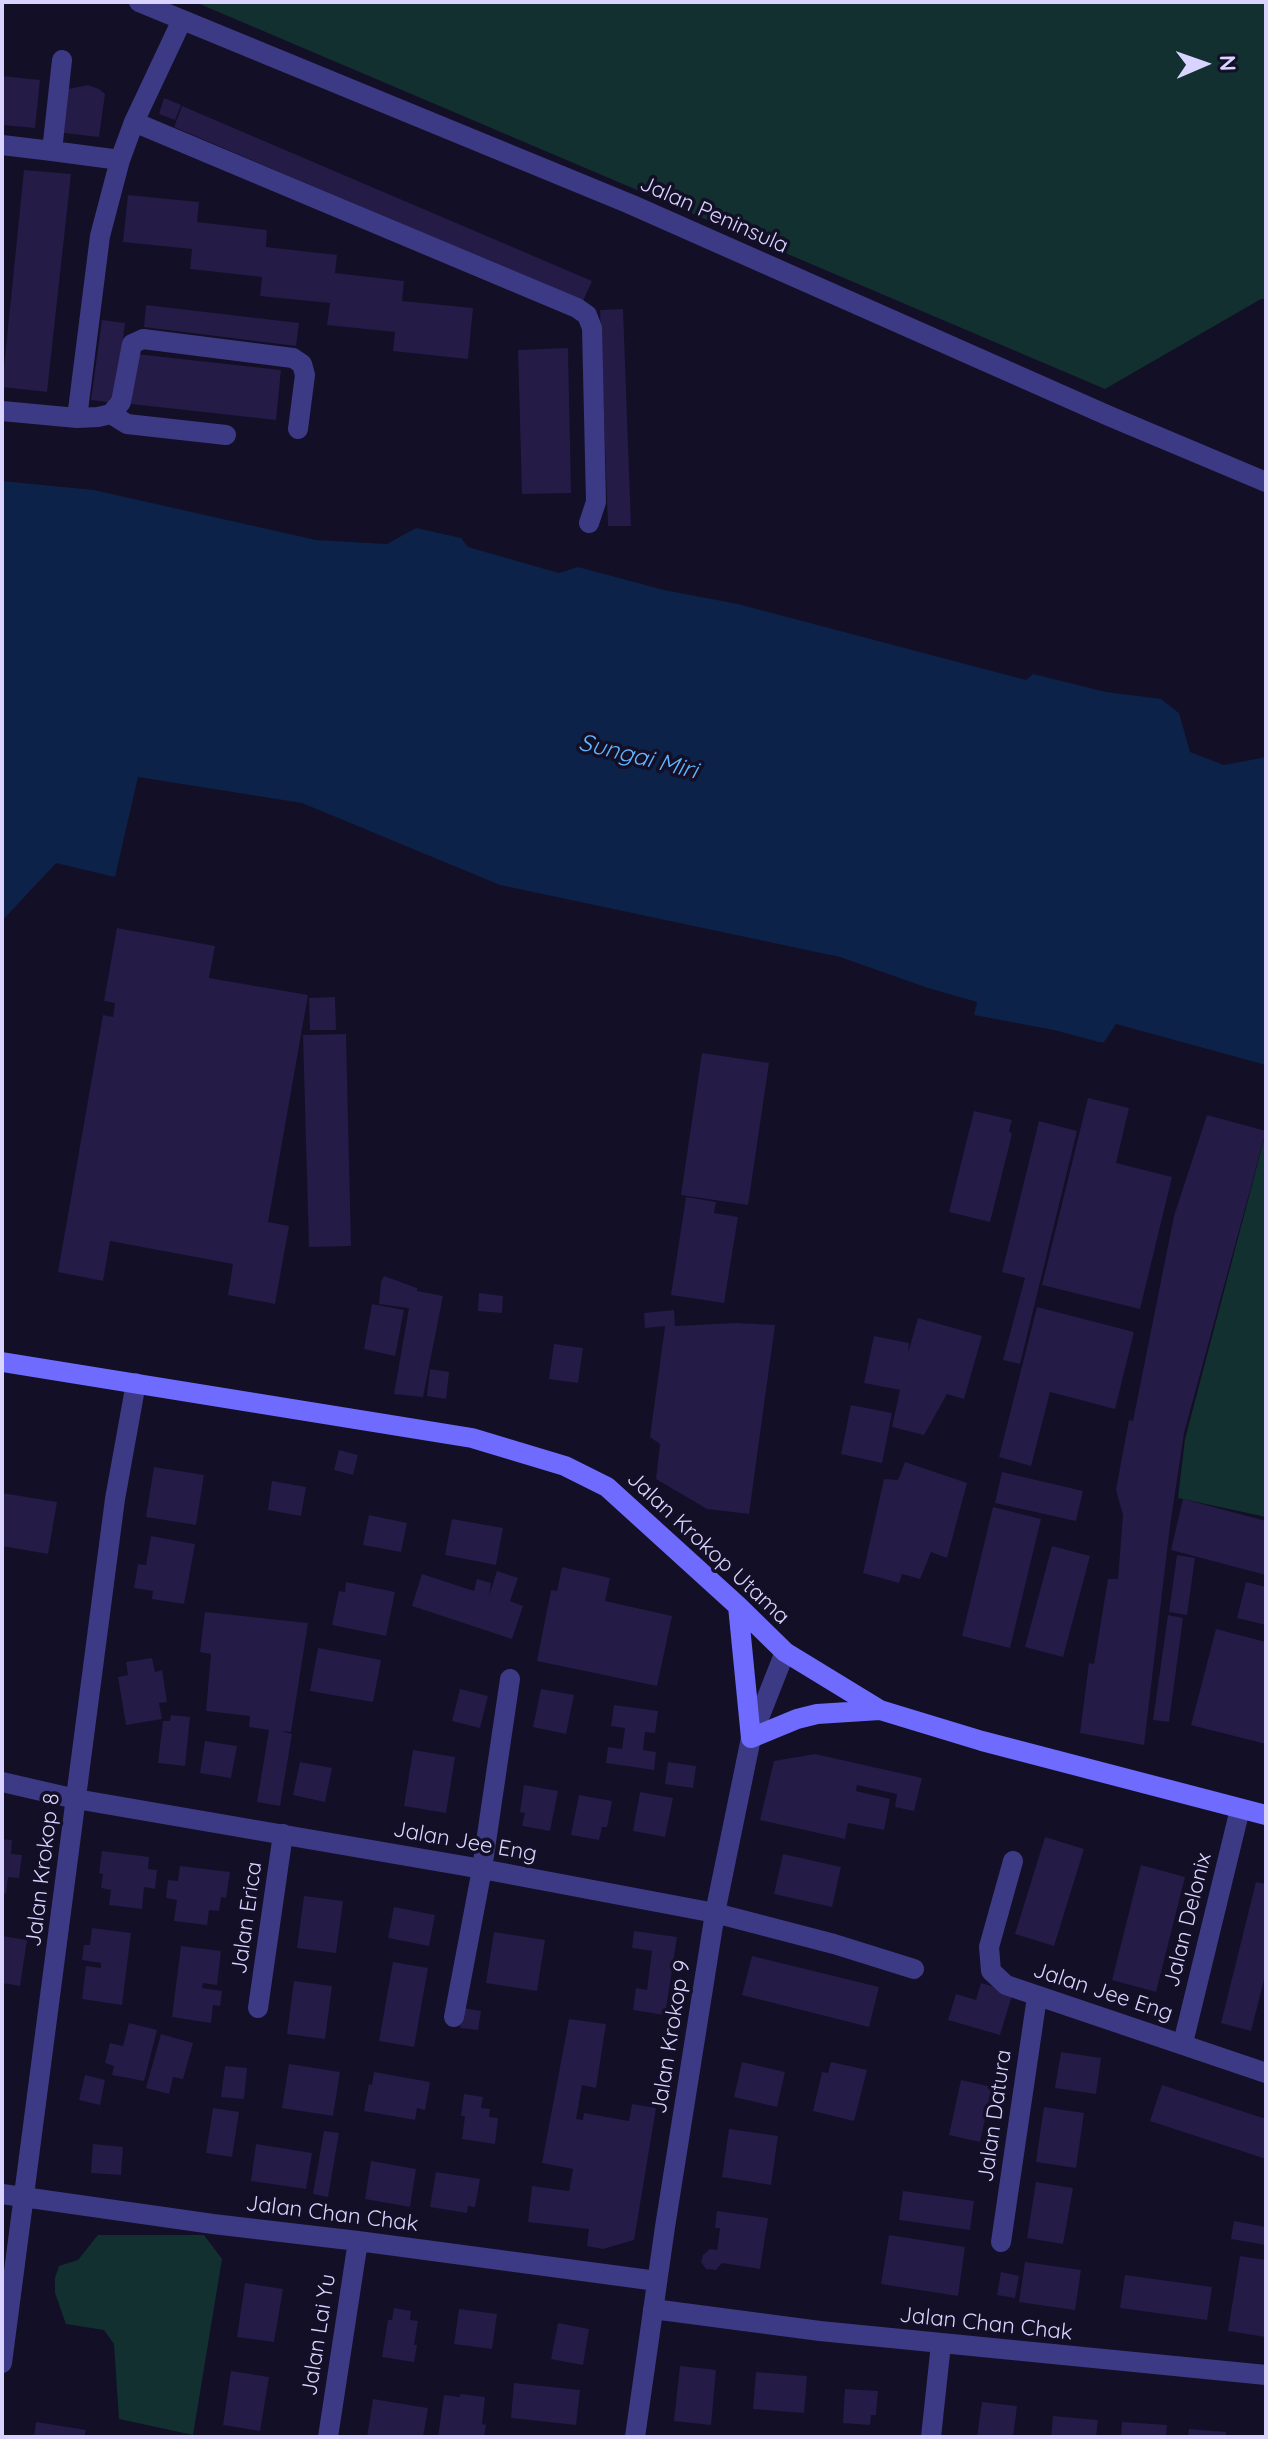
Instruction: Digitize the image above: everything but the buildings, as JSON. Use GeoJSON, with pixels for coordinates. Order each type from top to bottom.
{"type":"FeatureCollection","features":[{"type":"Feature","properties":{"kind":"street","name":"Jalan Peninsula"},"geometry":{"type":"LineString","coordinates":[[139,2],[630,204],[1109,416],[1266,482]]}},
{"type":"Feature","properties":{"kind":"street"},"geometry":{"type":"LineString","coordinates":[[77,418],[100,236],[120,160],[134,122],[182,20]]}},
{"type":"Feature","properties":{"kind":"street"},"geometry":{"type":"LineString","coordinates":[[52,151],[62,60]]}},
{"type":"Feature","properties":{"kind":"street"},"geometry":{"type":"LineString","coordinates":[[134,122],[577,308],[587,315],[592,328],[596,502],[589,523]]}},
{"type":"Feature","properties":{"kind":"street"},"geometry":{"type":"LineString","coordinates":[[2,145],[120,160]]}},
{"type":"Feature","properties":{"kind":"street"},"geometry":{"type":"LineString","coordinates":[[2,411],[77,418],[111,414],[121,402],[132,344],[143,339],[293,358],[302,364],[305,375],[298,429]]}},
{"type":"Feature","properties":{"kind":"street"},"geometry":{"type":"LineString","coordinates":[[111,414],[127,424],[226,435]]}},
{"type":"Feature","properties":{"kind":"street","name":"Jalan Krokop Utama"},"geometry":{"type":"LineString","coordinates":[[2,1362],[472,1438],[565,1466],[607,1487],[785,1652],[880,1710],[982,1741],[1266,1815]]}},
{"type":"Feature","properties":{"kind":"street","name":"Jalan Krokop 8"},"geometry":{"type":"LineString","coordinates":[[2,2363],[115,1499],[136,1383]]}},
{"type":"Feature","properties":{"kind":"street"},"geometry":{"type":"LineString","coordinates":[[738,1606],[751,1738],[817,1714],[880,1710]]}},
{"type":"Feature","properties":{"kind":"street","name":"Jalan Krokop 9"},"geometry":{"type":"LineString","coordinates":[[635,2437],[715,1913],[751,1738],[785,1652]]}},
{"type":"Feature","properties":{"kind":"street"},"geometry":{"type":"LineString","coordinates":[[454,2017],[482,1869],[510,1679]]}},
{"type":"Feature","properties":{"kind":"street","name":"Jalan Jee Eng"},"geometry":{"type":"LineString","coordinates":[[2,1782],[76,1799],[715,1913],[914,1969]]}},
{"type":"Feature","properties":{"kind":"street","name":"Jalan Delonix"},"geometry":{"type":"LineString","coordinates":[[1183,2043],[1240,1809]]}},
{"type":"Feature","properties":{"kind":"street","name":"Jalan Erica"},"geometry":{"type":"LineString","coordinates":[[258,2008],[283,1834]]}},
{"type":"Feature","properties":{"kind":"street","name":"Jalan Jee Eng"},"geometry":{"type":"LineString","coordinates":[[1013,1861],[989,1947],[991,1971],[1006,1985],[1266,2073]]}},
{"type":"Feature","properties":{"kind":"street","name":"Jalan Datura"},"geometry":{"type":"LineString","coordinates":[[1001,2242],[1037,1997]]}},
{"type":"Feature","properties":{"kind":"street","name":"Jalan Chan Chak"},"geometry":{"type":"LineString","coordinates":[[2,2194],[657,2281]]}},
{"type":"Feature","properties":{"kind":"street","name":"Jalan Lai Yu"},"geometry":{"type":"LineString","coordinates":[[328,2437],[358,2241]]}},
{"type":"Feature","properties":{"kind":"street","name":"Jalan Chan Chak"},"geometry":{"type":"LineString","coordinates":[[653,2309],[820,2331],[1266,2375]]}},
{"type":"Feature","properties":{"kind":"street"},"geometry":{"type":"LineString","coordinates":[[931,2437],[941,2344]]}},
{"type":"Feature","properties":{"kind":"green space"},"geometry":{"type":"Polygon","coordinates":[[[195,2],[1266,2],[1266,299],[1261,299],[1105,389],[195,2]]]}},
{"type":"Feature","properties":{"kind":"green space"},"geometry":{"type":"Polygon","coordinates":[[[1266,1132],[1266,1517],[1178,1498],[1185,1439],[1266,1132]]]}},
{"type":"Feature","properties":{"kind":"green space"},"geometry":{"type":"Polygon","coordinates":[[[98,2235],[204,2235],[222,2259],[193,2435],[119,2419],[114,2344],[104,2330],[66,2324],[55,2293],[59,2266],[78,2260],[98,2235]]]}},
{"type":"Feature","properties":{"kind":"water","name":"Sungai Miri"},"geometry":{"type":"Polygon","coordinates":[[[2,481],[94,490],[316,540],[387,544],[416,528],[461,538],[468,547],[559,573],[578,567],[664,590],[738,604],[1026,680],[1033,674],[1106,692],[1161,699],[1179,713],[1190,752],[1224,765],[1266,757],[1266,1065],[1116,1024],[1104,1042],[1099,1042],[974,1015],[977,1002],[840,957],[500,885],[302,803],[138,777],[115,877],[56,863],[2,921],[2,481]]]}}]}
